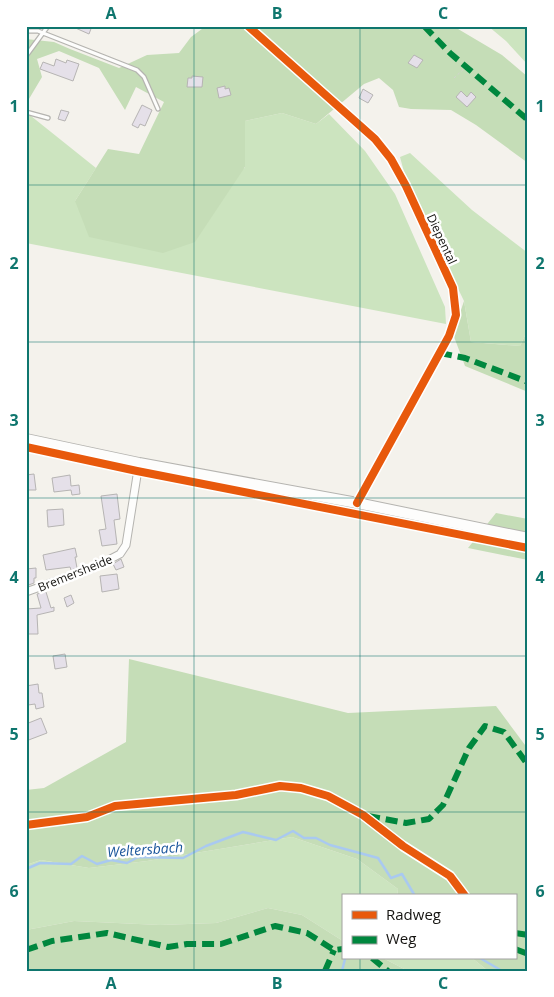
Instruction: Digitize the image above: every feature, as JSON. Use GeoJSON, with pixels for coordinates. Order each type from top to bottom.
{"type":"FeatureCollection","features":[{"type":"Feature","properties":{"kind":"main road"},"geometry":{"type":"LineString","coordinates":[[26,439],[139,463],[528,538]]}},
{"type":"Feature","properties":{"kind":"street","name":"Diepental"},"geometry":{"type":"LineString","coordinates":[[248,26],[375,139],[391,158],[453,288],[456,315],[449,336],[357,504]]}},
{"type":"Feature","properties":{"kind":"street","name":"Bremersheide"},"geometry":{"type":"LineString","coordinates":[[26,592],[95,567],[120,554],[126,545],[139,463]]}},
{"type":"Feature","properties":{"kind":"lane"},"geometry":{"type":"LineString","coordinates":[[26,56],[48,26]]}},
{"type":"Feature","properties":{"kind":"lane"},"geometry":{"type":"LineString","coordinates":[[26,31],[38,31],[137,70],[144,77],[158,109]]}},
{"type":"Feature","properties":{"kind":"lane"},"geometry":{"type":"LineString","coordinates":[[26,112],[48,118]]}},
{"type":"Feature","properties":{"kind":"path"},"geometry":{"type":"LineString","coordinates":[[454,78],[467,66]]}},
{"type":"Feature","properties":{"kind":"green space"},"geometry":{"type":"Polygon","coordinates":[[[206,26],[453,26],[502,55],[528,77],[528,163],[476,125],[451,110],[399,107],[393,90],[379,78],[364,84],[316,124],[282,113],[245,121],[245,167],[195,242],[163,253],[89,237],[75,201],[108,149],[139,154],[164,102],[136,87],[125,110],[99,68],[59,51],[37,59],[42,77],[26,104],[26,39],[54,42],[119,68],[147,55],[179,53],[191,37],[206,26]]]}},
{"type":"Feature","properties":{"kind":"green space"},"geometry":{"type":"Polygon","coordinates":[[[488,26],[528,26],[528,65],[506,41],[488,26]]]}},
{"type":"Feature","properties":{"kind":"green space"},"geometry":{"type":"Polygon","coordinates":[[[26,112],[96,168],[75,201],[245,168],[245,121],[282,113],[316,124],[329,114],[365,151],[395,194],[445,307],[446,324],[26,243],[26,112]]]}},
{"type":"Feature","properties":{"kind":"green space"},"geometry":{"type":"Polygon","coordinates":[[[410,153],[472,210],[528,253],[528,329],[520,346],[471,342],[464,301],[407,183],[400,157],[410,153]]]}},
{"type":"Feature","properties":{"kind":"green space"},"geometry":{"type":"Polygon","coordinates":[[[464,301],[471,342],[520,346],[528,329],[528,392],[465,366],[453,334],[464,301]]]}},
{"type":"Feature","properties":{"kind":"green space"},"geometry":{"type":"Polygon","coordinates":[[[496,513],[528,519],[528,560],[468,548],[496,513]]]}},
{"type":"Feature","properties":{"kind":"green space"},"geometry":{"type":"Polygon","coordinates":[[[129,659],[348,713],[496,706],[528,749],[528,971],[488,971],[474,960],[516,960],[516,894],[397,894],[398,889],[357,859],[292,837],[147,861],[89,868],[41,860],[26,865],[26,790],[44,788],[126,742],[129,659]]]}},
{"type":"Feature","properties":{"kind":"green space"},"geometry":{"type":"Polygon","coordinates":[[[292,837],[357,859],[398,889],[397,894],[342,894],[342,940],[302,915],[268,908],[216,923],[160,925],[74,921],[26,930],[26,865],[41,860],[89,868],[147,861],[292,837]]]}},
{"type":"Feature","properties":{"kind":"green space"},"geometry":{"type":"Polygon","coordinates":[[[268,908],[302,915],[342,940],[342,960],[387,960],[408,971],[26,971],[26,930],[74,921],[160,925],[216,923],[268,908]]]}},
{"type":"Feature","properties":{"kind":"green space"},"geometry":{"type":"Polygon","coordinates":[[[387,960],[474,960],[488,971],[408,971],[387,960]]]}},
{"type":"Feature","properties":{"kind":"building"},"geometry":{"type":"Polygon","coordinates":[[[71,26],[92,26],[89,34],[71,26]]]}},
{"type":"Feature","properties":{"kind":"building"},"geometry":{"type":"Polygon","coordinates":[[[414,55],[423,60],[417,68],[408,63],[414,55]]]}},
{"type":"Feature","properties":{"kind":"building"},"geometry":{"type":"Polygon","coordinates":[[[56,59],[66,63],[67,60],[79,64],[73,81],[40,69],[43,62],[54,66],[56,59]]]}},
{"type":"Feature","properties":{"kind":"building"},"geometry":{"type":"Polygon","coordinates":[[[192,76],[203,77],[202,87],[187,87],[188,78],[192,78],[192,76]]]}},
{"type":"Feature","properties":{"kind":"building"},"geometry":{"type":"Polygon","coordinates":[[[225,86],[225,89],[229,88],[231,95],[219,98],[217,88],[225,86]]]}},
{"type":"Feature","properties":{"kind":"building"},"geometry":{"type":"Polygon","coordinates":[[[363,89],[373,95],[368,103],[359,98],[363,89]]]}},
{"type":"Feature","properties":{"kind":"building"},"geometry":{"type":"Polygon","coordinates":[[[461,91],[467,97],[471,92],[476,97],[467,107],[456,97],[461,91]]]}},
{"type":"Feature","properties":{"kind":"building"},"geometry":{"type":"Polygon","coordinates":[[[142,105],[152,110],[145,126],[140,124],[138,128],[132,125],[142,105]]]}},
{"type":"Feature","properties":{"kind":"building"},"geometry":{"type":"Polygon","coordinates":[[[61,110],[69,112],[65,121],[58,119],[61,110]]]}},
{"type":"Feature","properties":{"kind":"building"},"geometry":{"type":"Polygon","coordinates":[[[34,474],[36,490],[26,490],[26,475],[34,474]]]}},
{"type":"Feature","properties":{"kind":"building"},"geometry":{"type":"Polygon","coordinates":[[[70,475],[71,486],[79,485],[80,494],[72,495],[71,490],[54,492],[52,478],[70,475]]]}},
{"type":"Feature","properties":{"kind":"building"},"geometry":{"type":"Polygon","coordinates":[[[117,494],[120,519],[114,520],[117,544],[102,546],[99,530],[106,529],[101,496],[117,494]]]}},
{"type":"Feature","properties":{"kind":"building"},"geometry":{"type":"Polygon","coordinates":[[[63,509],[64,525],[48,527],[47,510],[63,509]]]}},
{"type":"Feature","properties":{"kind":"building"},"geometry":{"type":"Polygon","coordinates":[[[75,548],[77,568],[71,570],[70,567],[46,570],[43,555],[75,548]]]}},
{"type":"Feature","properties":{"kind":"building"},"geometry":{"type":"Polygon","coordinates":[[[121,559],[124,567],[116,570],[113,564],[121,559]]]}},
{"type":"Feature","properties":{"kind":"building"},"geometry":{"type":"Polygon","coordinates":[[[36,568],[34,583],[26,586],[26,569],[36,568]]]}},
{"type":"Feature","properties":{"kind":"building"},"geometry":{"type":"Polygon","coordinates":[[[117,574],[119,589],[102,592],[100,576],[117,574]]]}},
{"type":"Feature","properties":{"kind":"building"},"geometry":{"type":"Polygon","coordinates":[[[46,592],[51,608],[54,607],[54,611],[37,615],[38,634],[26,634],[26,609],[41,608],[37,594],[46,592]]]}},
{"type":"Feature","properties":{"kind":"building"},"geometry":{"type":"Polygon","coordinates":[[[71,595],[74,603],[67,607],[64,598],[71,595]]]}},
{"type":"Feature","properties":{"kind":"building"},"geometry":{"type":"Polygon","coordinates":[[[65,654],[67,667],[55,669],[53,656],[65,654]]]}},
{"type":"Feature","properties":{"kind":"building"},"geometry":{"type":"Polygon","coordinates":[[[38,684],[39,693],[42,693],[44,707],[36,709],[35,704],[28,705],[26,686],[38,684]]]}},
{"type":"Feature","properties":{"kind":"building"},"geometry":{"type":"Polygon","coordinates":[[[41,718],[47,733],[26,741],[26,724],[41,718]]]}},
{"type":"Feature","properties":{"kind":"waterway","name":"Weltersbach"},"geometry":{"type":"LineString","coordinates":[[26,869],[40,863],[71,864],[82,856],[97,864],[111,860],[127,863],[138,857],[183,858],[206,846],[243,832],[276,840],[293,831],[304,838],[316,838],[330,845],[378,858],[391,878],[402,874],[414,894]]}},
{"type":"Feature","properties":{"kind":"waterway"},"geometry":{"type":"LineString","coordinates":[[342,971],[345,960]]}},
{"type":"Feature","properties":{"kind":"waterway","name":"Weltersbach"},"geometry":{"type":"LineString","coordinates":[[483,960],[502,971]]}},
{"type":"Feature","properties":{"kind":"marked path"},"geometry":{"type":"LineString","coordinates":[[424,26],[450,53],[528,120]]}},
{"type":"Feature","properties":{"kind":"marked path"},"geometry":{"type":"LineString","coordinates":[[440,353],[465,358],[528,382]]}},
{"type":"Feature","properties":{"kind":"marked path"},"geometry":{"type":"LineString","coordinates":[[368,816],[406,823],[429,819],[443,805],[469,748],[485,726],[504,732],[528,765]]}},
{"type":"Feature","properties":{"kind":"marked path"},"geometry":{"type":"LineString","coordinates":[[26,950],[52,941],[107,933],[168,947],[187,944],[221,944],[275,926],[307,933],[334,950],[342,949]]}},
{"type":"Feature","properties":{"kind":"marked path"},"geometry":{"type":"LineString","coordinates":[[516,933],[528,935]]}},
{"type":"Feature","properties":{"kind":"marked path"},"geometry":{"type":"LineString","coordinates":[[516,949],[528,954]]}},
{"type":"Feature","properties":{"kind":"marked path"},"geometry":{"type":"LineString","coordinates":[[325,971],[334,950]]}},
{"type":"Feature","properties":{"kind":"marked path"},"geometry":{"type":"LineString","coordinates":[[374,960],[388,971]]}},
{"type":"Feature","properties":{"kind":"cycle path"},"geometry":{"type":"LineString","coordinates":[[248,26],[375,139],[391,159],[406,186],[453,288],[456,315],[449,336],[357,503]]}},
{"type":"Feature","properties":{"kind":"cycle path"},"geometry":{"type":"LineString","coordinates":[[26,447],[137,471],[528,548]]}},
{"type":"Feature","properties":{"kind":"cycle path"},"geometry":{"type":"LineString","coordinates":[[26,825],[87,817],[115,806],[236,795],[280,786],[301,788],[328,796],[363,815],[403,846],[450,876],[464,894]]}}]}
